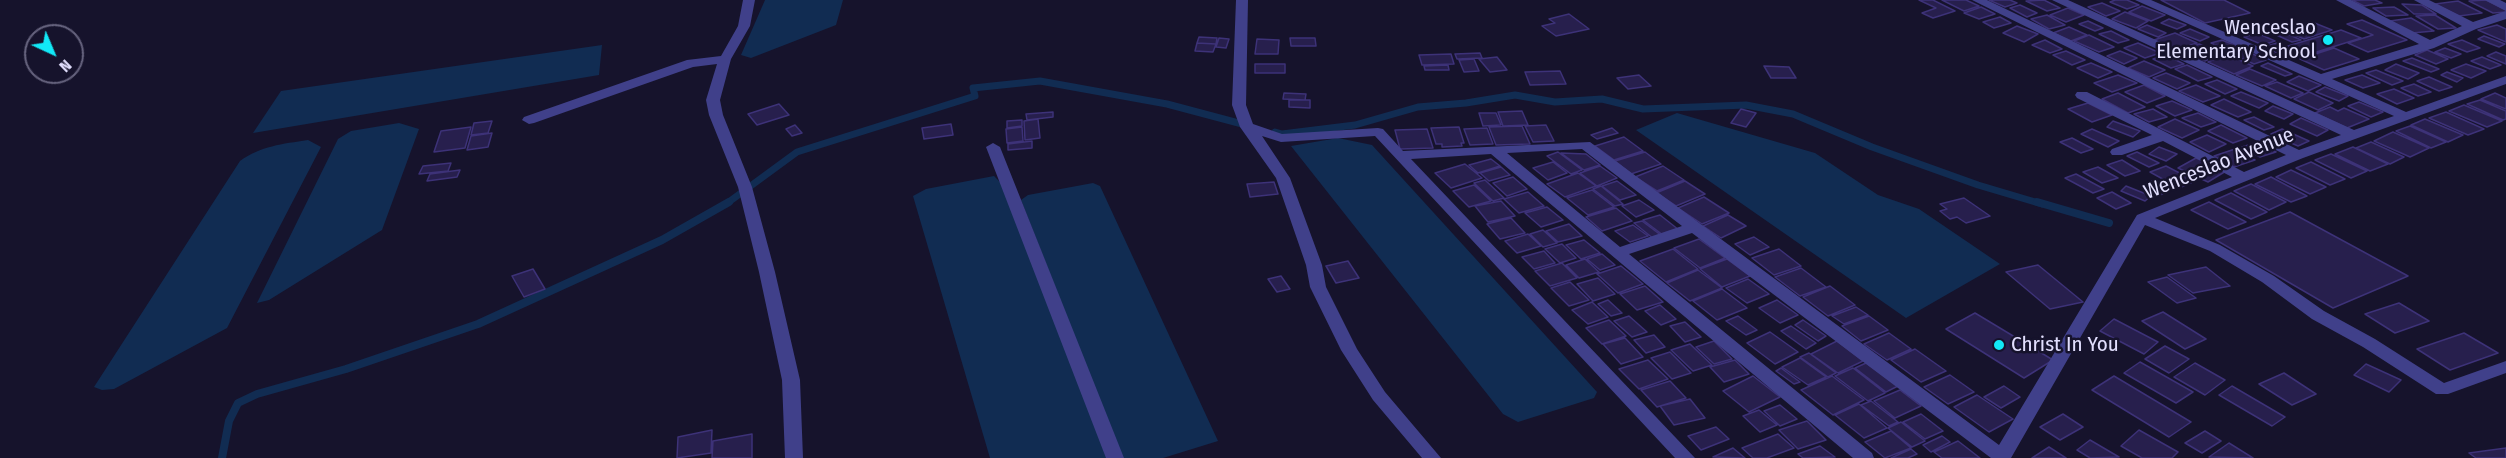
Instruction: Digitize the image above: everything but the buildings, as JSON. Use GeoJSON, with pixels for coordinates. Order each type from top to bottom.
{"type":"FeatureCollection","features":[{"type":"Feature","properties":{"kind":"street"},"geometry":{"type":"LineString","coordinates":[[749,0],[744,26],[725,59],[713,100],[716,115],[745,187],[767,272],[791,380],[794,458]]}},
{"type":"Feature","properties":{"kind":"street"},"geometry":{"type":"LineString","coordinates":[[1242,0],[1239,105],[1247,127],[1250,128],[1283,178],[1314,265],[1318,287],[1349,350],[1379,396],[1432,458]]}},
{"type":"Feature","properties":{"kind":"street"},"geometry":{"type":"LineString","coordinates":[[1978,0],[2298,155]]}},
{"type":"Feature","properties":{"kind":"street"},"geometry":{"type":"LineString","coordinates":[[2058,0],[2355,136]]}},
{"type":"Feature","properties":{"kind":"street"},"geometry":{"type":"LineString","coordinates":[[2141,0],[2405,116]]}},
{"type":"Feature","properties":{"kind":"street"},"geometry":{"type":"LineString","coordinates":[[2342,0],[2430,45]]}},
{"type":"Feature","properties":{"kind":"street"},"geometry":{"type":"LineString","coordinates":[[2420,0],[2472,26]]}},
{"type":"Feature","properties":{"kind":"street"},"geometry":{"type":"LineString","coordinates":[[2491,0],[2506,8]]}},
{"type":"Feature","properties":{"kind":"street"},"geometry":{"type":"LineString","coordinates":[[2319,79],[2430,45],[2472,26],[2506,15]]}},
{"type":"Feature","properties":{"kind":"street"},"geometry":{"type":"LineString","coordinates":[[530,120],[691,63],[725,59]]}},
{"type":"Feature","properties":{"kind":"street","name":"Wenceslao Avenue"},"geometry":{"type":"LineString","coordinates":[[2001,457],[2142,218],[2298,155],[2506,80]]}},
{"type":"Feature","properties":{"kind":"street"},"geometry":{"type":"LineString","coordinates":[[2082,95],[2244,177]]}},
{"type":"Feature","properties":{"kind":"street"},"geometry":{"type":"LineString","coordinates":[[1250,128],[1281,138],[1378,132],[1686,458]]}},
{"type":"Feature","properties":{"kind":"street"},"geometry":{"type":"LineString","coordinates":[[2117,152],[2164,136]]}},
{"type":"Feature","properties":{"kind":"street"},"geometry":{"type":"LineString","coordinates":[[1401,155],[1585,146],[1692,228],[1833,329],[2001,457]]}},
{"type":"Feature","properties":{"kind":"street"},"geometry":{"type":"LineString","coordinates":[[993,147],[1115,458]]}},
{"type":"Feature","properties":{"kind":"street"},"geometry":{"type":"LineString","coordinates":[[1494,150],[1853,454]]}},
{"type":"Feature","properties":{"kind":"street"},"geometry":{"type":"LineString","coordinates":[[2142,218],[2215,248],[2268,279],[2318,315],[2369,343],[2442,390],[2506,368]]}},
{"type":"Feature","properties":{"kind":"street"},"geometry":{"type":"LineString","coordinates":[[1616,253],[1692,228]]}},
{"type":"Feature","properties":{"kind":"water"},"geometry":{"type":"Polygon","coordinates":[[[765,0],[843,0],[836,25],[751,58],[741,55],[765,0]]]}},
{"type":"Feature","properties":{"kind":"water"},"geometry":{"type":"Polygon","coordinates":[[[602,45],[599,75],[253,133],[281,91],[602,45]]]}},
{"type":"Feature","properties":{"kind":"water"},"geometry":{"type":"Polygon","coordinates":[[[1677,113],[1815,153],[1878,195],[1919,209],[2000,264],[1906,318],[1636,130],[1677,113]]]}},
{"type":"Feature","properties":{"kind":"water"},"geometry":{"type":"Polygon","coordinates":[[[399,123],[419,129],[382,230],[269,300],[257,303],[338,139],[351,131],[399,123]]]}},
{"type":"Feature","properties":{"kind":"water"},"geometry":{"type":"Polygon","coordinates":[[[1338,138],[1372,145],[1597,392],[1594,398],[1518,422],[1503,414],[1291,146],[1338,138]]]}},
{"type":"Feature","properties":{"kind":"water"},"geometry":{"type":"Polygon","coordinates":[[[308,140],[321,147],[227,328],[114,389],[102,390],[94,387],[240,161],[264,149],[308,140]]]}},
{"type":"Feature","properties":{"kind":"water"},"geometry":{"type":"Polygon","coordinates":[[[994,176],[1001,183],[1111,458],[990,458],[913,196],[926,189],[994,176]]]}},
{"type":"Feature","properties":{"kind":"water"},"geometry":{"type":"Polygon","coordinates":[[[1093,183],[1100,186],[1218,441],[1163,458],[1122,458],[1021,200],[1028,195],[1093,183]]]}},
{"type":"Feature","properties":{"kind":"waterway"},"geometry":{"type":"LineString","coordinates":[[728,203],[797,152],[975,96],[973,88],[1040,81],[1167,104],[1246,125]]}},
{"type":"Feature","properties":{"kind":"waterway"},"geometry":{"type":"LineString","coordinates":[[1275,132],[1282,134],[1355,125],[1418,107],[1466,103],[1515,95],[1555,102],[1602,99],[1643,109],[1746,105],[1793,114],[1872,147],[1978,185],[2042,204]]}},
{"type":"Feature","properties":{"kind":"waterway"},"geometry":{"type":"LineString","coordinates":[[2037,202],[2109,223]]}},
{"type":"Feature","properties":{"kind":"waterway"},"geometry":{"type":"LineString","coordinates":[[222,458],[229,421],[238,403],[257,394],[346,369],[478,324],[662,240],[728,203]]}},
{"type":"Feature","properties":{"kind":"place","name":"Wenceslao Elementary School"},"geometry":{"type":"Point","coordinates":[2328,40]}},
{"type":"Feature","properties":{"kind":"place","name":"Christ In You"},"geometry":{"type":"Point","coordinates":[1999,345]}}]}
